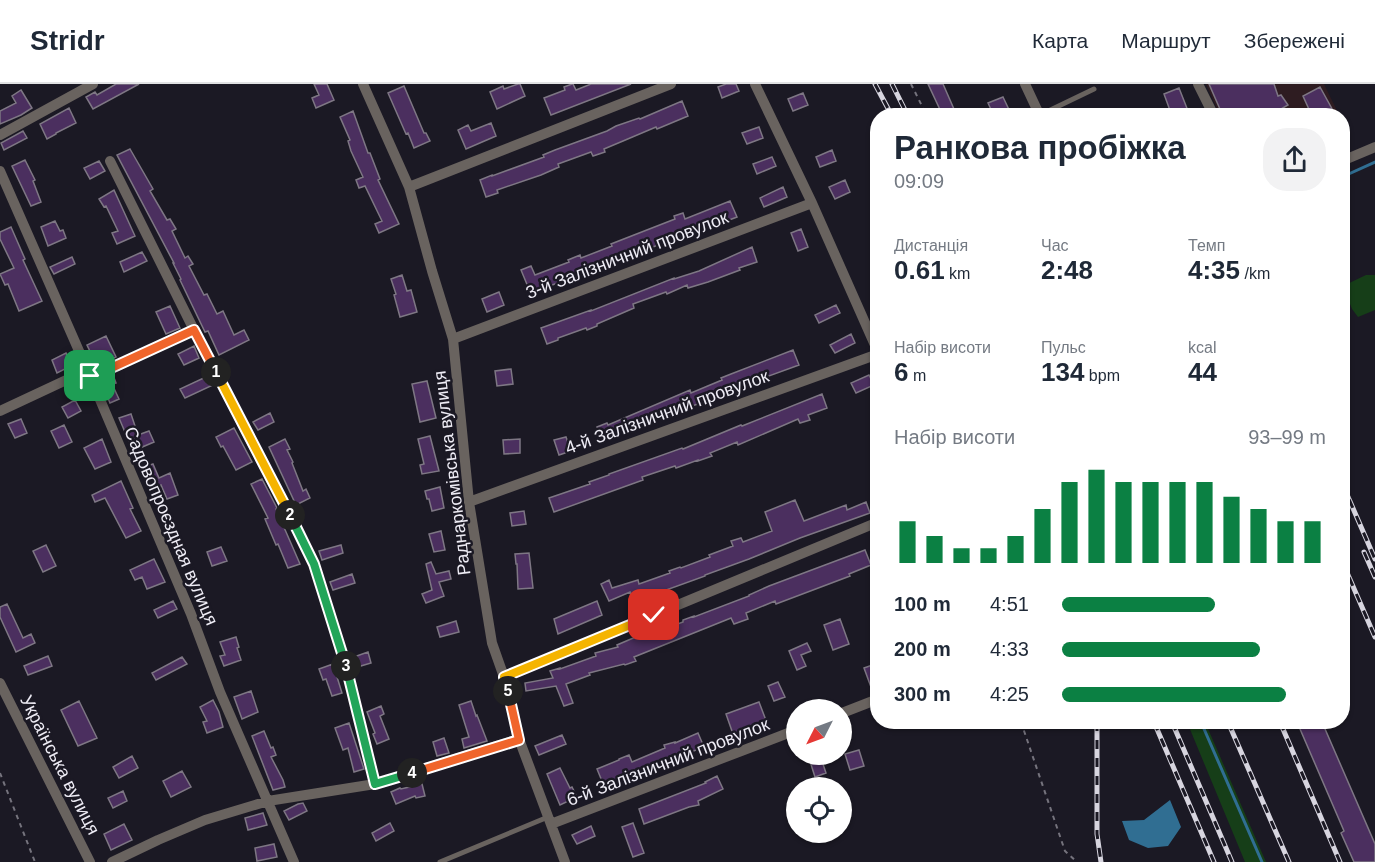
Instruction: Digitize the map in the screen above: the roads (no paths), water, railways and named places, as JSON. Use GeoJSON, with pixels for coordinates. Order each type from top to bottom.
{"type":"FeatureCollection","features":[{"type":"Feature","properties":{"kind":"street"},"geometry":{"type":"LineString","coordinates":[[0,135],[93,84]]}},
{"type":"Feature","properties":{"kind":"street","name":"Раднаркомівська вулиця"},"geometry":{"type":"LineString","coordinates":[[363,84],[409,187],[453,339],[469,502],[492,643],[504,677],[519,740],[565,862]]}},
{"type":"Feature","properties":{"kind":"street"},"geometry":{"type":"LineString","coordinates":[[409,187],[671,84]]}},
{"type":"Feature","properties":{"kind":"street"},"geometry":{"type":"LineString","coordinates":[[755,84],[812,203],[870,335]]}},
{"type":"Feature","properties":{"kind":"street"},"geometry":{"type":"LineString","coordinates":[[1026,84],[1037,108]]}},
{"type":"Feature","properties":{"kind":"street"},"geometry":{"type":"LineString","coordinates":[[1198,84],[1210,108]]}},
{"type":"Feature","properties":{"kind":"street"},"geometry":{"type":"LineString","coordinates":[[1350,158],[1375,147]]}},
{"type":"Feature","properties":{"kind":"street"},"geometry":{"type":"LineString","coordinates":[[110,161],[314,564],[349,678],[375,784]]}},
{"type":"Feature","properties":{"kind":"street","name":"Садовопроєздная вулиця"},"geometry":{"type":"LineString","coordinates":[[0,171],[90,376],[190,614],[220,692],[294,862]]}},
{"type":"Feature","properties":{"kind":"street","name":"3-й Залізничний провулок"},"geometry":{"type":"LineString","coordinates":[[453,339],[812,203]]}},
{"type":"Feature","properties":{"kind":"street"},"geometry":{"type":"LineString","coordinates":[[0,411],[77,375],[98,374],[194,330]]}},
{"type":"Feature","properties":{"kind":"street","name":"4-й Залізничний провулок"},"geometry":{"type":"LineString","coordinates":[[469,502],[870,356]]}},
{"type":"Feature","properties":{"kind":"street"},"geometry":{"type":"LineString","coordinates":[[504,677],[870,525]]}},
{"type":"Feature","properties":{"kind":"street","name":"Українська вулиця"},"geometry":{"type":"LineString","coordinates":[[0,683],[90,862]]}},
{"type":"Feature","properties":{"kind":"street"},"geometry":{"type":"LineString","coordinates":[[852,709],[870,702]]}},
{"type":"Feature","properties":{"kind":"street","name":"6-й Залізничний провулок"},"geometry":{"type":"LineString","coordinates":[[549,821],[786,734]]}},
{"type":"Feature","properties":{"kind":"street"},"geometry":{"type":"LineString","coordinates":[[112,862],[205,820],[268,801],[375,784],[519,740]]}},
{"type":"Feature","properties":{"kind":"lane"},"geometry":{"type":"LineString","coordinates":[[1054,108],[1094,88]]}},
{"type":"Feature","properties":{"kind":"lane"},"geometry":{"type":"LineString","coordinates":[[440,862],[549,821]]}},
{"type":"Feature","properties":{"kind":"water"},"geometry":{"type":"Polygon","coordinates":[[[1170,800],[1181,827],[1168,846],[1148,848],[1129,840],[1122,821],[1144,820],[1170,800]]]}},
{"type":"Feature","properties":{"kind":"waterway"},"geometry":{"type":"LineString","coordinates":[[1350,173],[1375,162]]}},
{"type":"Feature","properties":{"kind":"waterway"},"geometry":{"type":"LineString","coordinates":[[1204,729],[1262,862]]}},
{"type":"Feature","properties":{"kind":"railway"},"geometry":{"type":"LineString","coordinates":[[875,84],[888,108]]}},
{"type":"Feature","properties":{"kind":"railway"},"geometry":{"type":"LineString","coordinates":[[892,84],[904,108]]}},
{"type":"Feature","properties":{"kind":"railway"},"geometry":{"type":"LineString","coordinates":[[1350,501],[1375,559]]}},
{"type":"Feature","properties":{"kind":"railway"},"geometry":{"type":"LineString","coordinates":[[1364,552],[1375,577]]}},
{"type":"Feature","properties":{"kind":"railway"},"geometry":{"type":"LineString","coordinates":[[1350,579],[1375,637]]}},
{"type":"Feature","properties":{"kind":"railway"},"geometry":{"type":"LineString","coordinates":[[1097,729],[1097,834],[1101,862]]}},
{"type":"Feature","properties":{"kind":"railway"},"geometry":{"type":"LineString","coordinates":[[1157,729],[1214,862]]}},
{"type":"Feature","properties":{"kind":"railway"},"geometry":{"type":"LineString","coordinates":[[1175,729],[1232,862]]}},
{"type":"Feature","properties":{"kind":"railway"},"geometry":{"type":"LineString","coordinates":[[1231,729],[1289,862]]}},
{"type":"Feature","properties":{"kind":"railway"},"geometry":{"type":"LineString","coordinates":[[1283,729],[1340,862]]}}]}
